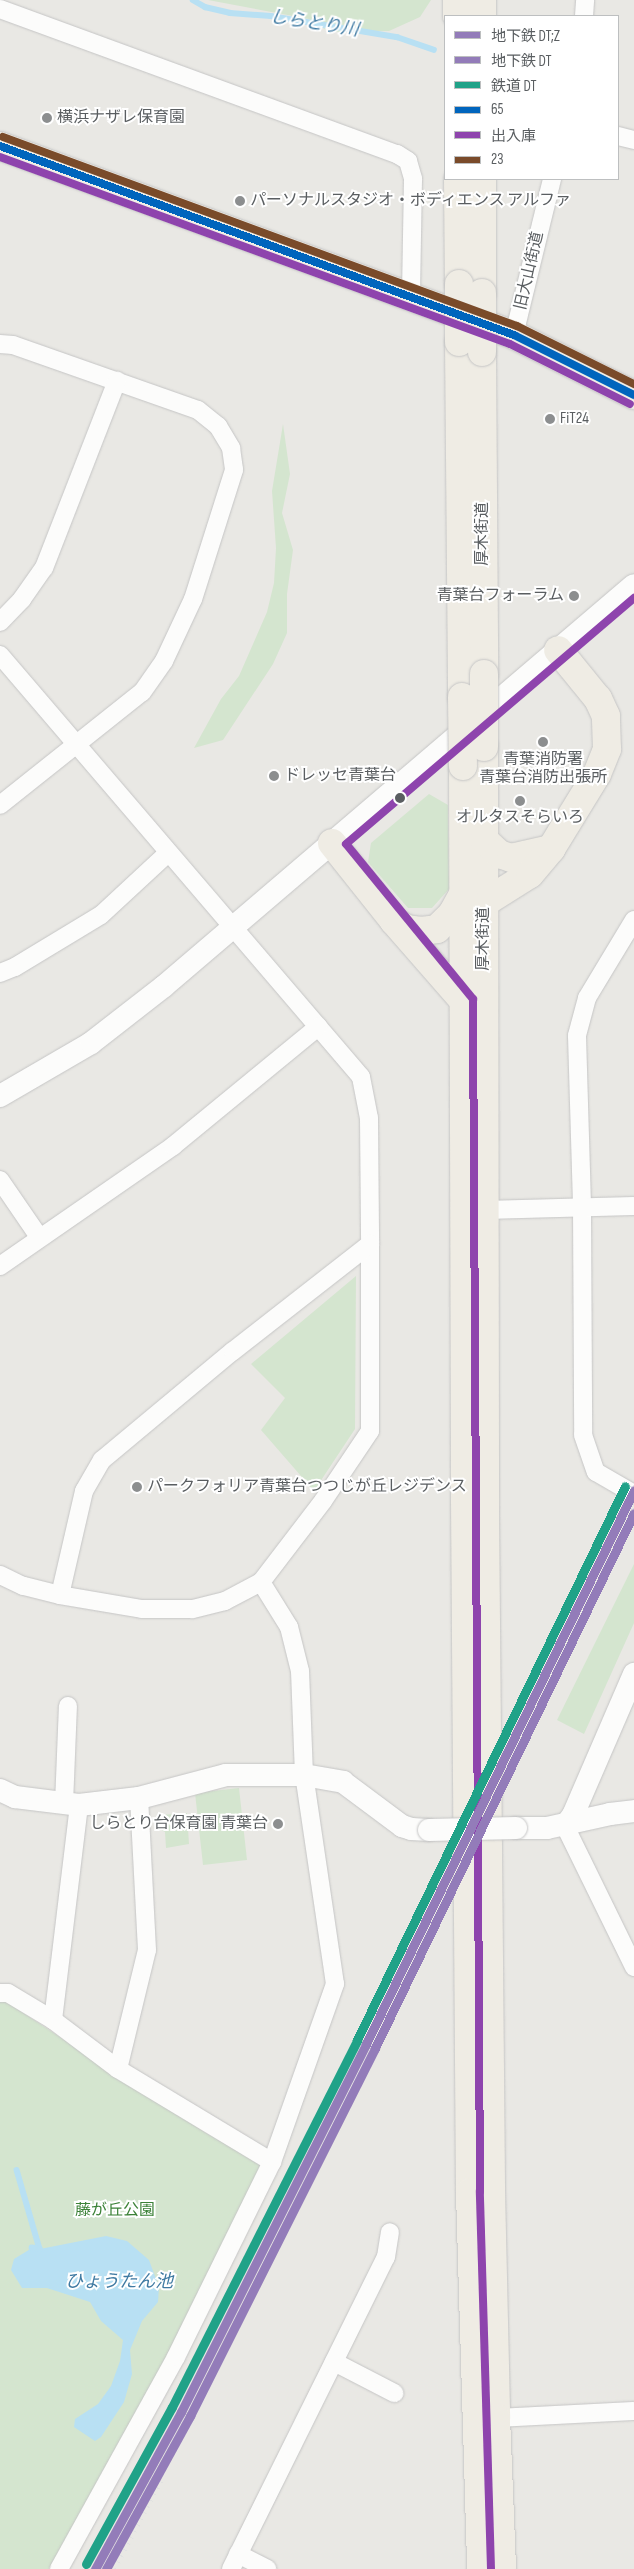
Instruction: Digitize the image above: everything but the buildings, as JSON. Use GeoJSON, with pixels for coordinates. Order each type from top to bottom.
{"type":"FeatureCollection","features":[{"type":"Feature","properties":{"kind":"highway"},"geometry":{"type":"LineString","coordinates":[[457,0],[457,15]]}},
{"type":"Feature","properties":{"kind":"highway"},"geometry":{"type":"LineString","coordinates":[[482,0],[482,15]]}},
{"type":"Feature","properties":{"kind":"highway","name":"厚木街道"},"geometry":{"type":"LineString","coordinates":[[458,180],[470,289],[484,674],[484,840],[473,898],[463,1000],[470,2182],[481,2569]]}},
{"type":"Feature","properties":{"kind":"highway","name":"厚木街道"},"geometry":{"type":"LineString","coordinates":[[470,289],[482,180]]}},
{"type":"Feature","properties":{"kind":"highway","name":"厚木街道"},"geometry":{"type":"LineString","coordinates":[[471,347],[462,698],[463,766],[473,898],[484,1210],[490,2180],[502,2569]]}},
{"type":"Feature","properties":{"kind":"highway"},"geometry":{"type":"LineString","coordinates":[[394,921],[407,929],[437,928],[473,898],[530,874],[551,849],[597,774],[607,749],[606,716],[598,699],[558,650]]}},
{"type":"Feature","properties":{"kind":"highway"},"geometry":{"type":"LineString","coordinates":[[484,840],[499,854],[511,858],[551,849]]}},
{"type":"Feature","properties":{"kind":"highway"},"geometry":{"type":"LineString","coordinates":[[332,844],[394,921],[463,1000]]}},
{"type":"Feature","properties":{"kind":"main road"},"geometry":{"type":"LineString","coordinates":[[0,146],[514,334],[634,395]]}},
{"type":"Feature","properties":{"kind":"street"},"geometry":{"type":"LineString","coordinates":[[584,15],[585,0]]}},
{"type":"Feature","properties":{"kind":"street"},"geometry":{"type":"LineString","coordinates":[[0,9],[388,151],[408,161],[413,179],[412,296]]}},
{"type":"Feature","properties":{"kind":"street"},"geometry":{"type":"LineString","coordinates":[[619,136],[634,140]]}},
{"type":"Feature","properties":{"kind":"street","name":"旧大山街道"},"geometry":{"type":"LineString","coordinates":[[514,334],[552,180]]}},
{"type":"Feature","properties":{"kind":"street"},"geometry":{"type":"LineString","coordinates":[[0,344],[13,345],[198,410],[218,426],[231,448],[234,470],[193,598],[164,661],[142,692],[0,805]]}},
{"type":"Feature","properties":{"kind":"street"},"geometry":{"type":"LineString","coordinates":[[0,622],[22,599],[44,568],[117,381]]}},
{"type":"Feature","properties":{"kind":"street"},"geometry":{"type":"LineString","coordinates":[[0,1096],[91,1043],[163,987],[634,586]]}},
{"type":"Feature","properties":{"kind":"street"},"geometry":{"type":"LineString","coordinates":[[0,655],[361,1077],[370,1118],[370,1431],[323,1502],[261,1582],[225,1602],[192,1609],[142,1609],[60,1595],[23,1586],[0,1575]]}},
{"type":"Feature","properties":{"kind":"street"},"geometry":{"type":"LineString","coordinates":[[0,972],[15,967],[101,915],[168,852]]}},
{"type":"Feature","properties":{"kind":"street"},"geometry":{"type":"LineString","coordinates":[[634,920],[587,998],[577,1036],[582,1207],[583,1435],[596,1472],[634,1494]]}},
{"type":"Feature","properties":{"kind":"street"},"geometry":{"type":"LineString","coordinates":[[0,1266],[39,1237],[173,1146],[318,1027]]}},
{"type":"Feature","properties":{"kind":"street"},"geometry":{"type":"LineString","coordinates":[[0,1180],[39,1237]]}},
{"type":"Feature","properties":{"kind":"street"},"geometry":{"type":"LineString","coordinates":[[484,1210],[634,1206]]}},
{"type":"Feature","properties":{"kind":"street"},"geometry":{"type":"LineString","coordinates":[[60,1595],[84,1491],[102,1460],[233,1351],[370,1244]]}},
{"type":"Feature","properties":{"kind":"street"},"geometry":{"type":"LineString","coordinates":[[59,2569],[176,2357],[272,2162],[335,1984],[304,1775],[300,1671],[289,1627],[261,1582]]}},
{"type":"Feature","properties":{"kind":"street"},"geometry":{"type":"LineString","coordinates":[[565,1826],[574,1815],[634,1674]]}},
{"type":"Feature","properties":{"kind":"street"},"geometry":{"type":"LineString","coordinates":[[53,2020],[72,1804],[68,1706]]}},
{"type":"Feature","properties":{"kind":"street"},"geometry":{"type":"LineString","coordinates":[[0,1790],[15,1797],[72,1804],[139,1798],[226,1775],[304,1775],[343,1782],[402,1826],[411,1830],[547,1828],[565,1826],[610,1814],[634,1811]]}},
{"type":"Feature","properties":{"kind":"street"},"geometry":{"type":"LineString","coordinates":[[118,2069],[146,1950],[139,1798]]}},
{"type":"Feature","properties":{"kind":"street"},"geometry":{"type":"LineString","coordinates":[[565,1826],[634,1967]]}},
{"type":"Feature","properties":{"kind":"street"},"geometry":{"type":"LineString","coordinates":[[0,1993],[8,1993],[53,2020],[118,2069],[272,2162]]}},
{"type":"Feature","properties":{"kind":"street"},"geometry":{"type":"LineString","coordinates":[[267,2569],[234,2562],[386,2257],[390,2232]]}},
{"type":"Feature","properties":{"kind":"street"},"geometry":{"type":"LineString","coordinates":[[334,2362],[394,2394]]}},
{"type":"Feature","properties":{"kind":"street"},"geometry":{"type":"LineString","coordinates":[[496,2418],[634,2411]]}},
{"type":"Feature","properties":{"kind":"green space"},"geometry":{"type":"Polygon","coordinates":[[[208,0],[431,0],[420,17],[389,31],[335,32],[326,30],[309,19],[208,0]]]}},
{"type":"Feature","properties":{"kind":"green space"},"geometry":{"type":"Polygon","coordinates":[[[283,424],[290,474],[282,513],[293,550],[287,594],[287,633],[273,664],[223,740],[194,748],[221,699],[239,676],[267,612],[274,583],[276,548],[272,491],[283,424]]]}},
{"type":"Feature","properties":{"kind":"green space"},"geometry":{"type":"Polygon","coordinates":[[[429,794],[448,805],[449,889],[432,908],[408,908],[368,862],[371,843],[429,794]]]}},
{"type":"Feature","properties":{"kind":"green space"},"geometry":{"type":"Polygon","coordinates":[[[356,1276],[355,1429],[314,1491],[261,1430],[285,1398],[251,1364],[356,1276]]]}},
{"type":"Feature","properties":{"kind":"green space"},"geometry":{"type":"Polygon","coordinates":[[[634,1564],[634,1623],[584,1734],[557,1720],[634,1564]]]}},
{"type":"Feature","properties":{"kind":"green space"},"geometry":{"type":"Polygon","coordinates":[[[239,1788],[247,1860],[203,1865],[195,1793],[239,1788]]]}},
{"type":"Feature","properties":{"kind":"green space"},"geometry":{"type":"Polygon","coordinates":[[[187,1813],[189,1844],[166,1848],[165,1832],[161,1830],[161,1815],[187,1813]]]}},
{"type":"Feature","properties":{"kind":"green space","name":"藤が丘公園"},"geometry":{"type":"Polygon","coordinates":[[[0,2001],[5,2001],[206,2133],[265,2166],[157,2381],[49,2569],[0,2569],[0,2001]]]}},
{"type":"Feature","properties":{"kind":"water","name":"ひょうたん池"},"geometry":{"type":"Polygon","coordinates":[[[106,2236],[127,2241],[149,2260],[159,2287],[158,2302],[142,2321],[130,2350],[132,2374],[124,2402],[101,2437],[95,2441],[74,2427],[75,2419],[98,2404],[111,2386],[120,2361],[123,2340],[101,2321],[90,2302],[47,2288],[22,2288],[11,2270],[14,2259],[32,2248],[40,2249],[106,2236]]]}},
{"type":"Feature","properties":{"kind":"waterway","name":"しらとり川"},"geometry":{"type":"LineString","coordinates":[[193,0],[205,7],[230,13],[271,16],[397,37],[434,50]]}},
{"type":"Feature","properties":{"kind":"waterway"},"geometry":{"type":"LineString","coordinates":[[17,2170],[40,2249],[32,2248]]}},
{"type":"Feature","properties":{"kind":"railway"},"geometry":{"type":"LineString","coordinates":[[115,2569],[164,2476]]}},
{"type":"Feature","properties":{"kind":"metro line","name":"DT;Z"},"geometry":{"type":"LineString","coordinates":[[95,2569],[181,2412],[366,2044],[634,1490]]}},
{"type":"Feature","properties":{"kind":"metro line","name":"DT"},"geometry":{"type":"LineString","coordinates":[[106,2569],[190,2416],[375,2048],[634,1513]]}},
{"type":"Feature","properties":{"kind":"rail line","name":"DT"},"geometry":{"type":"LineString","coordinates":[[86,2564],[172,2407],[357,2040],[625,1486]]}},
{"type":"Feature","properties":{"kind":"transit line","name":"23"},"geometry":{"type":"LineString","coordinates":[[3,137],[517,326],[634,384]]}},
{"type":"Feature","properties":{"kind":"transit line","name":"65"},"geometry":{"type":"LineString","coordinates":[[0,146],[514,335],[634,395]]}},
{"type":"Feature","properties":{"kind":"transit line","name":"出入庫"},"geometry":{"type":"LineString","coordinates":[[0,157],[510,344],[630,404]]}},
{"type":"Feature","properties":{"kind":"transit line","name":"出入庫"},"geometry":{"type":"LineString","coordinates":[[491,2569],[480,2192],[473,999],[346,844],[634,598]]}},
{"type":"Feature","properties":{"kind":"place","name":"横浜ナザレ保育園"},"geometry":{"type":"Point","coordinates":[47,118]}},
{"type":"Feature","properties":{"kind":"place","name":"パーソナルスタジオ・ボディエンス アルファ"},"geometry":{"type":"Point","coordinates":[240,201]}},
{"type":"Feature","properties":{"kind":"place","name":"FiT24"},"geometry":{"type":"Point","coordinates":[550,419]}},
{"type":"Feature","properties":{"kind":"place","name":"青葉台フォーラム"},"geometry":{"type":"Point","coordinates":[574,596]}},
{"type":"Feature","properties":{"kind":"place","name":"青葉消防署 青葉台消防出張所"},"geometry":{"type":"Point","coordinates":[543,742]}},
{"type":"Feature","properties":{"kind":"place","name":"ドレッセ青葉台"},"geometry":{"type":"Point","coordinates":[274,776]}},
{"type":"Feature","properties":{"kind":"place","name":"オルタスそらいろ"},"geometry":{"type":"Point","coordinates":[520,801]}},
{"type":"Feature","properties":{"kind":"place","name":"パークフォリア青葉台つつじが丘レジデンス"},"geometry":{"type":"Point","coordinates":[137,1487]}},
{"type":"Feature","properties":{"kind":"place","name":"しらとり台保育園 青葉台"},"geometry":{"type":"Point","coordinates":[278,1824]}}]}
